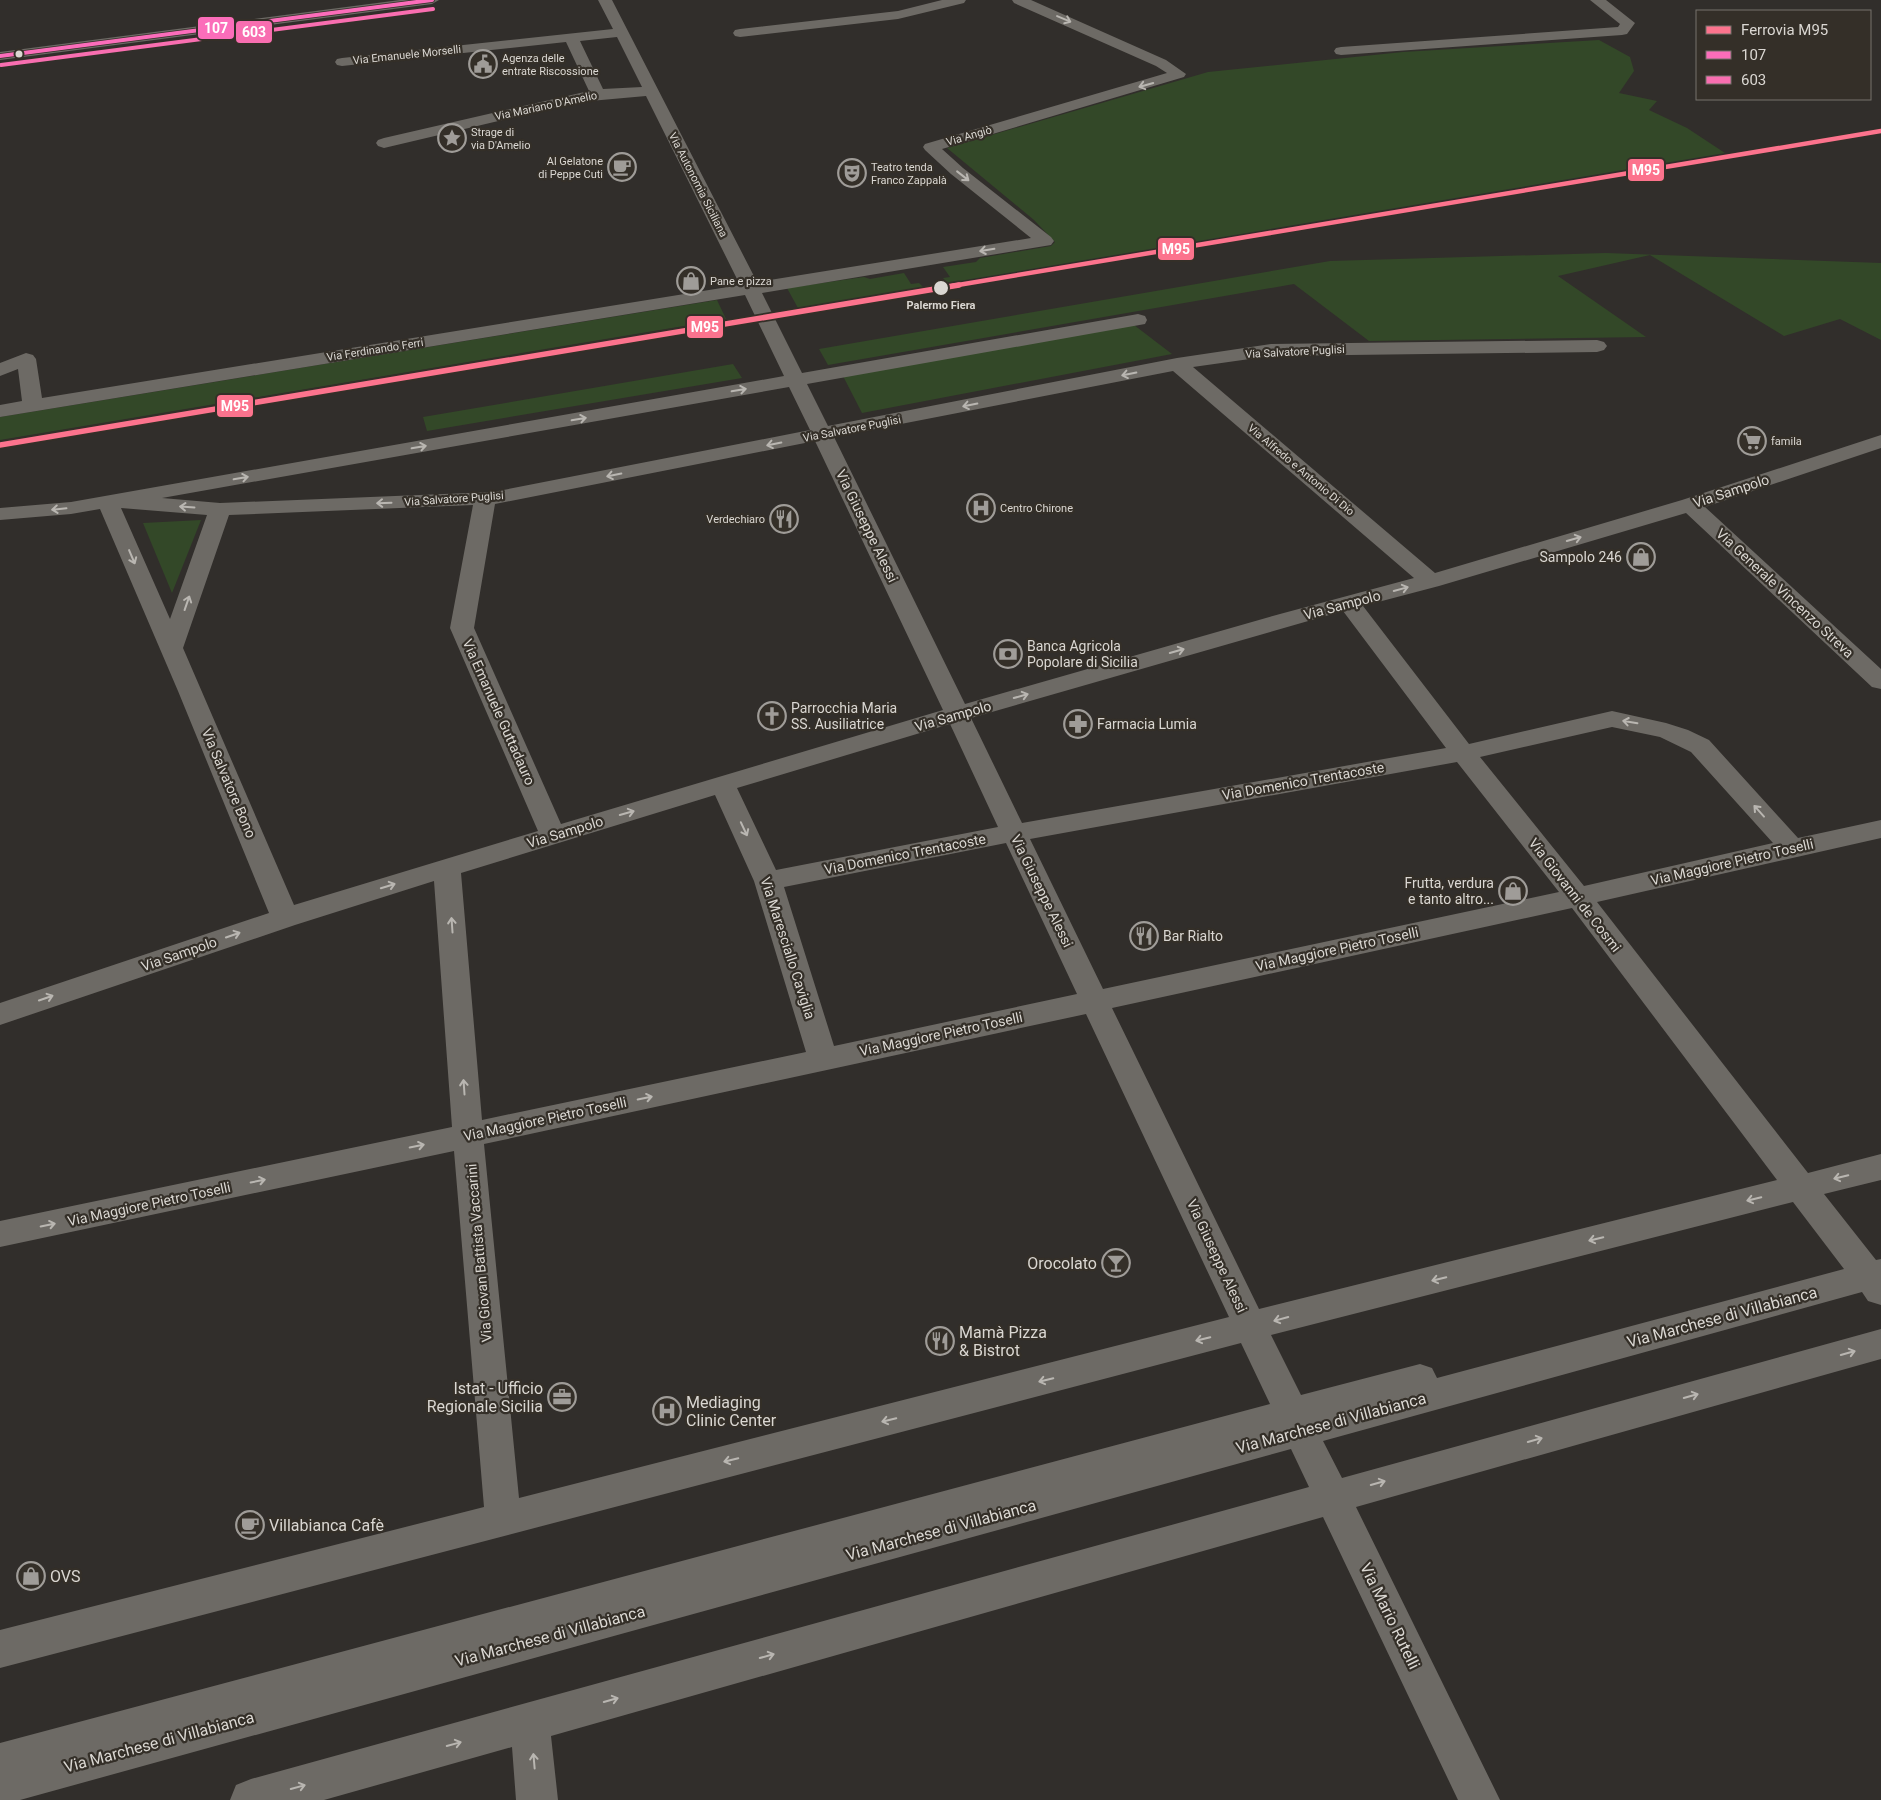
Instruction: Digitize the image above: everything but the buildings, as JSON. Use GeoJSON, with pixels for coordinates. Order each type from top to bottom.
{"type":"FeatureCollection","features":[{"type":"Feature","properties":{"kind":"street"},"geometry":{"type":"LineString","coordinates":[[0,56],[432,0]]}},
{"type":"Feature","properties":{"kind":"street","name":"Via Autonomia Siciliana"},"geometry":{"type":"LineString","coordinates":[[605,0],[793,375]]}},
{"type":"Feature","properties":{"kind":"street"},"geometry":{"type":"LineString","coordinates":[[740,33],[898,15],[959,0]]}},
{"type":"Feature","properties":{"kind":"street","name":"Via Angiò"},"geometry":{"type":"LineString","coordinates":[[752,293],[1044,241],[957,172],[931,148],[1179,74],[1153,60],[1019,0]]}},
{"type":"Feature","properties":{"kind":"street"},"geometry":{"type":"LineString","coordinates":[[1341,51],[1622,31],[1628,23],[1598,0]]}},
{"type":"Feature","properties":{"kind":"street","name":"Via Emanuele Morselli"},"geometry":{"type":"LineString","coordinates":[[342,62],[622,32]]}},
{"type":"Feature","properties":{"kind":"street"},"geometry":{"type":"LineString","coordinates":[[571,37],[598,94]]}},
{"type":"Feature","properties":{"kind":"street","name":"Via Mariano D'Amelio"},"geometry":{"type":"LineString","coordinates":[[384,143],[598,94],[651,91]]}},
{"type":"Feature","properties":{"kind":"street","name":"Via Ferdinando Ferri"},"geometry":{"type":"LineString","coordinates":[[0,411],[752,293]]}},
{"type":"Feature","properties":{"kind":"street","name":"Via Salvatore Puglisi"},"geometry":{"type":"LineString","coordinates":[[110,507],[793,375],[1138,320]]}},
{"type":"Feature","properties":{"kind":"street","name":"Via Salvatore Puglisi"},"geometry":{"type":"LineString","coordinates":[[0,514],[71,508],[220,509],[484,499],[822,435],[1177,364],[1271,350],[1597,346]]}},
{"type":"Feature","properties":{"kind":"street"},"geometry":{"type":"LineString","coordinates":[[0,370],[26,359],[33,406]]}},
{"type":"Feature","properties":{"kind":"street","name":"Via Alfredo e Antonio Di Dio"},"geometry":{"type":"LineString","coordinates":[[1177,364],[1428,578]]}},
{"type":"Feature","properties":{"kind":"street","name":"Via Giuseppe Alessi"},"geometry":{"type":"LineString","coordinates":[[793,375],[1296,1423]]}},
{"type":"Feature","properties":{"kind":"street","name":"Via Sampolo"},"geometry":{"type":"LineString","coordinates":[[0,1014],[285,918],[553,835],[957,714],[1349,603],[1428,578],[1690,505],[1881,441]]}},
{"type":"Feature","properties":{"kind":"street","name":"Via Emanuele Guttadauro"},"geometry":{"type":"LineString","coordinates":[[484,499],[462,628],[553,835]]}},
{"type":"Feature","properties":{"kind":"street","name":"Via Generale Vincenzo Streva"},"geometry":{"type":"LineString","coordinates":[[1690,505],[1881,682]]}},
{"type":"Feature","properties":{"kind":"street","name":"Via Salvatore Bono"},"geometry":{"type":"LineString","coordinates":[[110,507],[285,918]]}},
{"type":"Feature","properties":{"kind":"street"},"geometry":{"type":"LineString","coordinates":[[171,649],[220,509]]}},
{"type":"Feature","properties":{"kind":"street","name":"Via Giovanni de Cosmi"},"geometry":{"type":"LineString","coordinates":[[1349,603],[1463,753],[1578,897],[1801,1188],[1874,1272]]}},
{"type":"Feature","properties":{"kind":"street","name":"Via Domenico Trentacoste"},"geometry":{"type":"LineString","coordinates":[[768,881],[1014,833],[1463,753],[1612,719],[1636,723],[1681,735],[1700,746],[1792,848]]}},
{"type":"Feature","properties":{"kind":"street","name":"Via Maresciallo Caviglia"},"geometry":{"type":"LineString","coordinates":[[723,785],[768,881],[823,1059]]}},
{"type":"Feature","properties":{"kind":"street","name":"Via Maggiore Pietro Toselli"},"geometry":{"type":"LineString","coordinates":[[0,1234],[229,1188],[1578,897],[1881,829]]}},
{"type":"Feature","properties":{"kind":"street","name":"Via Giovan Battista Vaccarini"},"geometry":{"type":"LineString","coordinates":[[447,868],[468,1135],[503,1519]]}},
{"type":"Feature","properties":{"kind":"street"},"geometry":{"type":"LineString","coordinates":[[0,1649],[1881,1167]]}},
{"type":"Feature","properties":{"kind":"street","name":"Via Marchese di Villabianca"},"geometry":{"type":"LineString","coordinates":[[0,1762],[1874,1272]]}},
{"type":"Feature","properties":{"kind":"street"},"geometry":{"type":"LineString","coordinates":[[251,1800],[1332,1496],[1881,1344]]}},
{"type":"Feature","properties":{"kind":"street","name":"Via Marchese di Villabianca"},"geometry":{"type":"LineString","coordinates":[[0,1786],[1296,1423]]}},
{"type":"Feature","properties":{"kind":"street","name":"Via Mario Rutelli"},"geometry":{"type":"LineString","coordinates":[[1296,1423],[1479,1800]]}},
{"type":"Feature","properties":{"kind":"street"},"geometry":{"type":"LineString","coordinates":[[530,1723],[537,1800]]}},
{"type":"Feature","properties":{"kind":"green space"},"geometry":{"type":"Polygon","coordinates":[[[1599,40],[1630,57],[1634,71],[1619,93],[1657,101],[1649,110],[1687,128],[1725,153],[947,283],[943,278],[950,277],[943,267],[976,262],[980,258],[1051,246],[1055,242],[1034,220],[947,148],[1208,72],[1403,52],[1599,40]]]}},
{"type":"Feature","properties":{"kind":"green space"},"geometry":{"type":"Polygon","coordinates":[[[1606,253],[1881,263],[1881,340],[1840,319],[1784,336],[1650,255],[1558,276],[1646,337],[1369,341],[1294,284],[828,365],[819,349],[1330,261],[1606,253]]]}},
{"type":"Feature","properties":{"kind":"green space"},"geometry":{"type":"Polygon","coordinates":[[[904,273],[911,284],[919,283],[923,287],[798,308],[787,288],[864,277],[870,279],[904,273]]]}},
{"type":"Feature","properties":{"kind":"green space"},"geometry":{"type":"Polygon","coordinates":[[[717,300],[726,319],[0,440],[0,417],[717,300]]]}},
{"type":"Feature","properties":{"kind":"green space"},"geometry":{"type":"Polygon","coordinates":[[[1134,325],[1172,354],[862,413],[843,376],[1134,325]]]}},
{"type":"Feature","properties":{"kind":"green space"},"geometry":{"type":"Polygon","coordinates":[[[733,364],[742,378],[427,431],[423,417],[733,364]]]}},
{"type":"Feature","properties":{"kind":"green space"},"geometry":{"type":"Polygon","coordinates":[[[201,520],[172,593],[143,523],[201,520]]]}},
{"type":"Feature","properties":{"kind":"rail line","name":"M95"},"geometry":{"type":"LineString","coordinates":[[0,445],[1881,131]]}},
{"type":"Feature","properties":{"kind":"transit line","name":"107"},"geometry":{"type":"LineString","coordinates":[[0,56],[432,0]]}},
{"type":"Feature","properties":{"kind":"transit line","name":"603"},"geometry":{"type":"LineString","coordinates":[[1,65],[433,9]]}},
{"type":"Feature","properties":{"kind":"place","name":"Agenza delle entrate Riscossione"},"geometry":{"type":"Point","coordinates":[483,64]}},
{"type":"Feature","properties":{"kind":"place","name":"Strage di via D'Amelio"},"geometry":{"type":"Point","coordinates":[452,138]}},
{"type":"Feature","properties":{"kind":"place","name":"Al Gelatone di Peppe Cuti"},"geometry":{"type":"Point","coordinates":[622,167]}},
{"type":"Feature","properties":{"kind":"place","name":"Teatro tenda Franco Zappalà"},"geometry":{"type":"Point","coordinates":[852,173]}},
{"type":"Feature","properties":{"kind":"place","name":"Pane e pizza"},"geometry":{"type":"Point","coordinates":[691,281]}},
{"type":"Feature","properties":{"kind":"place","name":"Palermo Fiera"},"geometry":{"type":"Point","coordinates":[941,288]}},
{"type":"Feature","properties":{"kind":"place","name":"famila"},"geometry":{"type":"Point","coordinates":[1752,441]}},
{"type":"Feature","properties":{"kind":"place","name":"Centro Chirone"},"geometry":{"type":"Point","coordinates":[981,508]}},
{"type":"Feature","properties":{"kind":"place","name":"Verdechiaro"},"geometry":{"type":"Point","coordinates":[784,519]}},
{"type":"Feature","properties":{"kind":"place","name":"Sampolo 246"},"geometry":{"type":"Point","coordinates":[1641,557]}},
{"type":"Feature","properties":{"kind":"place","name":"Banca Agricola Popolare di Sicilia"},"geometry":{"type":"Point","coordinates":[1008,654]}},
{"type":"Feature","properties":{"kind":"place","name":"Parrocchia Maria SS. Ausiliatrice"},"geometry":{"type":"Point","coordinates":[772,716]}},
{"type":"Feature","properties":{"kind":"place","name":"Farmacia Lumia"},"geometry":{"type":"Point","coordinates":[1078,724]}},
{"type":"Feature","properties":{"kind":"place","name":"Frutta, verdura e tanto altro..."},"geometry":{"type":"Point","coordinates":[1513,891]}},
{"type":"Feature","properties":{"kind":"place","name":"Bar Rialto"},"geometry":{"type":"Point","coordinates":[1144,936]}},
{"type":"Feature","properties":{"kind":"place","name":"Orocolato"},"geometry":{"type":"Point","coordinates":[1116,1263]}},
{"type":"Feature","properties":{"kind":"place","name":"Mamà Pizza & Bistrot"},"geometry":{"type":"Point","coordinates":[940,1341]}},
{"type":"Feature","properties":{"kind":"place","name":"Istat - Ufficio Regionale Sicilia"},"geometry":{"type":"Point","coordinates":[562,1397]}},
{"type":"Feature","properties":{"kind":"place","name":"Mediaging Clinic Center"},"geometry":{"type":"Point","coordinates":[667,1411]}},
{"type":"Feature","properties":{"kind":"place","name":"Villabianca Cafè"},"geometry":{"type":"Point","coordinates":[250,1525]}},
{"type":"Feature","properties":{"kind":"place","name":"OVS"},"geometry":{"type":"Point","coordinates":[31,1576]}}]}
